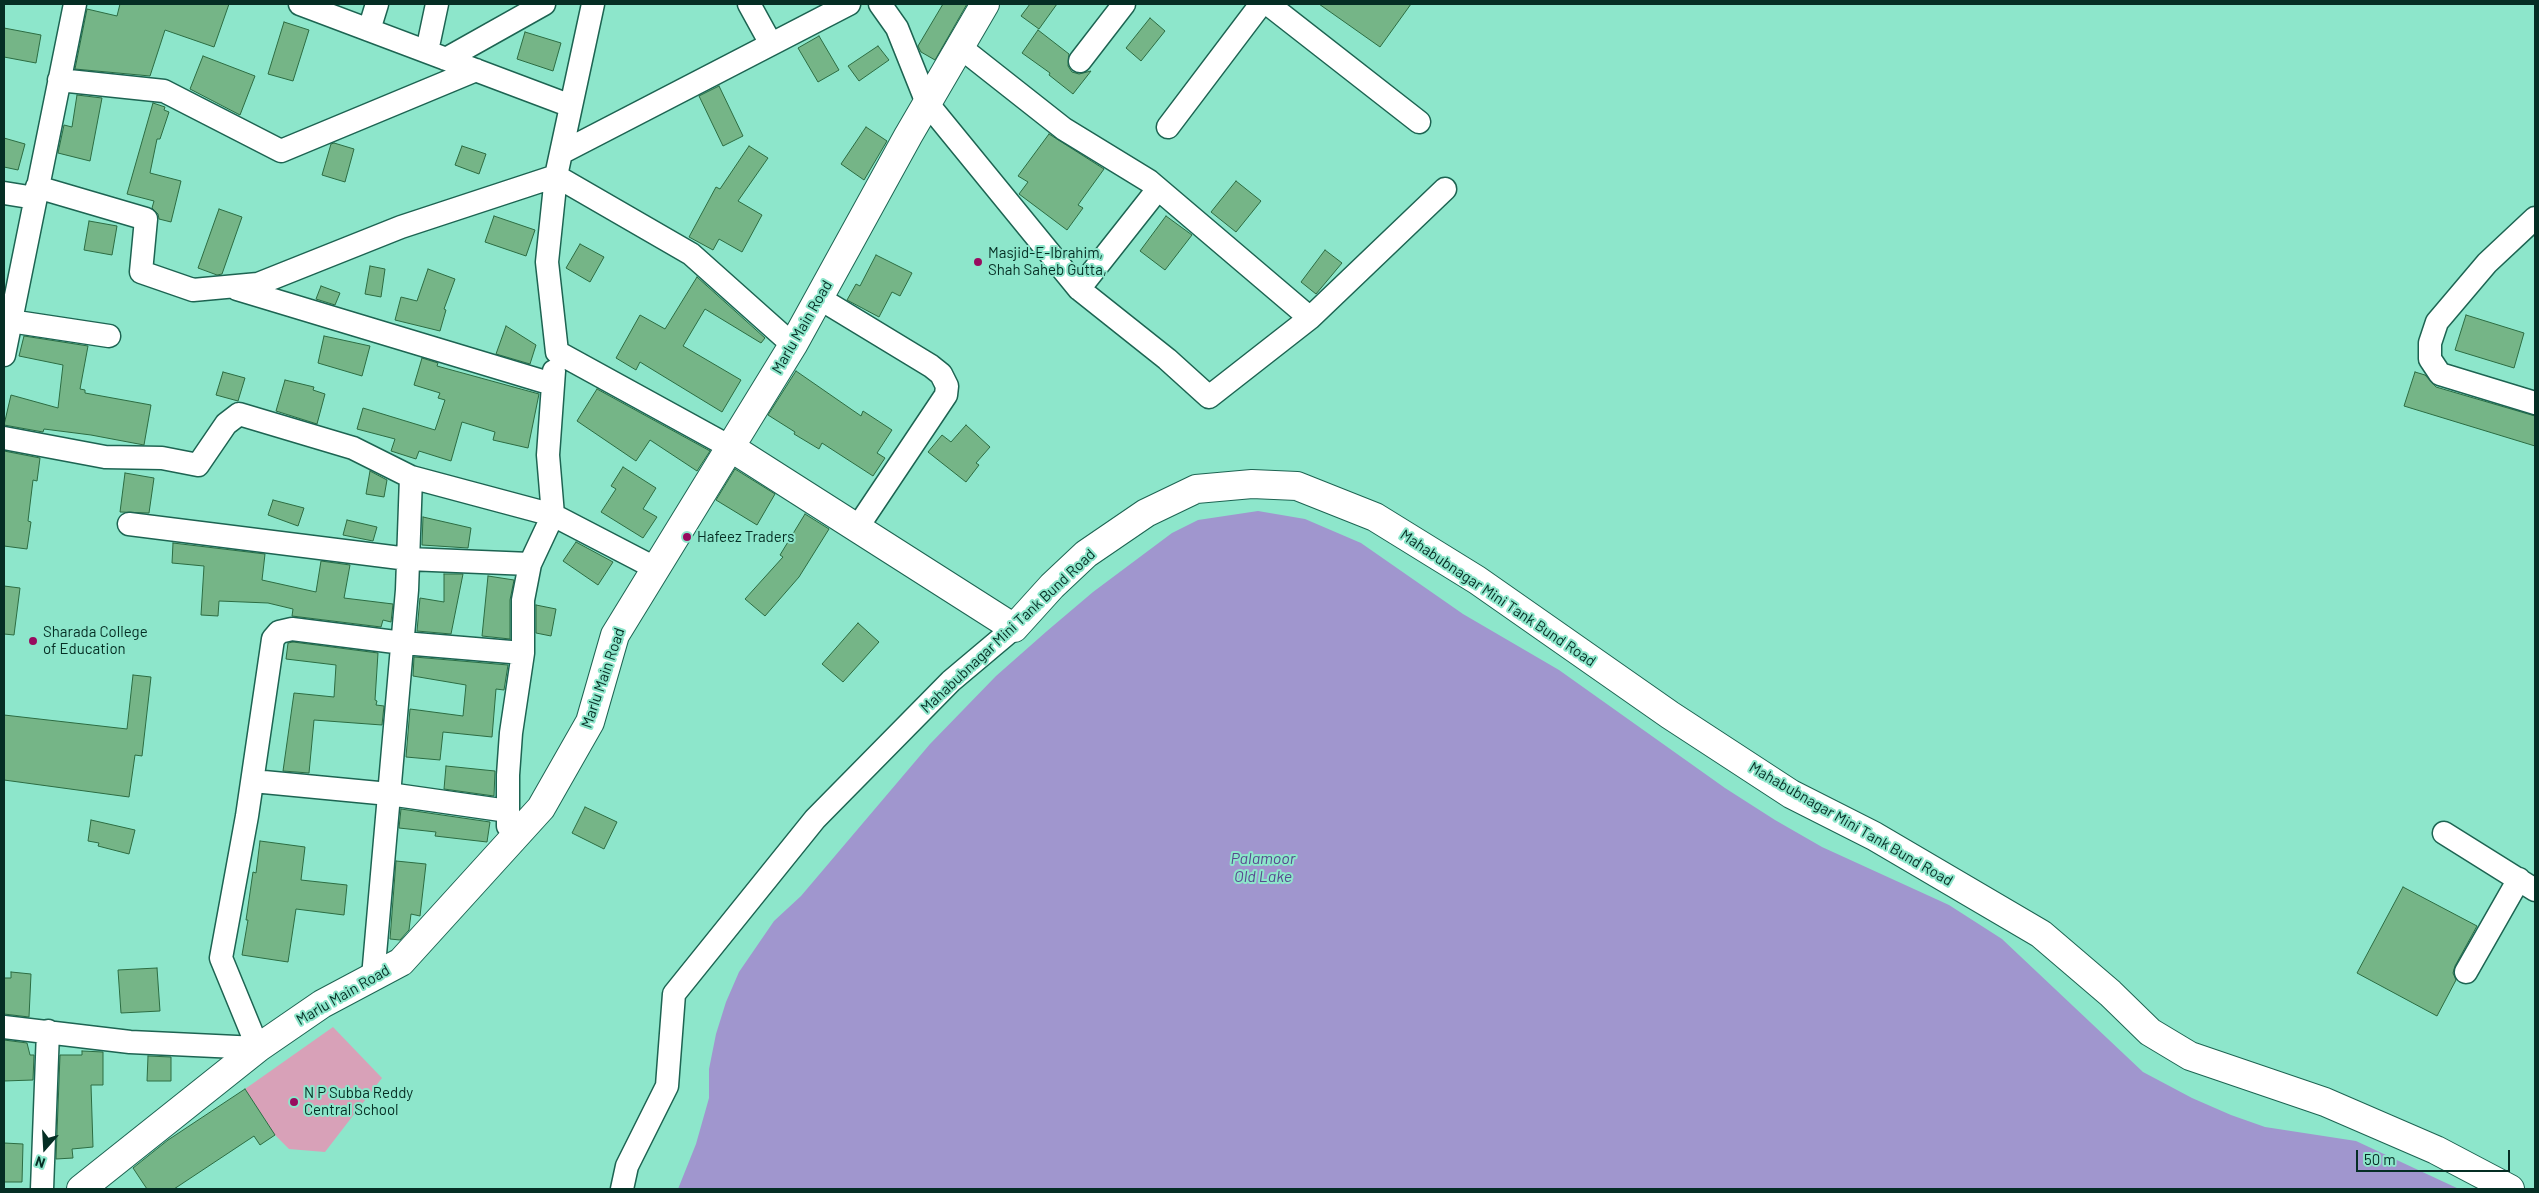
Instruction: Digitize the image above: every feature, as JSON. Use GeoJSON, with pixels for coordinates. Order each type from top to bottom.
{"type":"FeatureCollection","features":[{"type":"Feature","properties":{"kind":"street"},"geometry":{"type":"LineString","coordinates":[[4,355],[75,4]]}},
{"type":"Feature","properties":{"kind":"street"},"geometry":{"type":"LineString","coordinates":[[300,4],[571,106]]}},
{"type":"Feature","properties":{"kind":"street"},"geometry":{"type":"LineString","coordinates":[[370,30],[377,4]]}},
{"type":"Feature","properties":{"kind":"street"},"geometry":{"type":"LineString","coordinates":[[436,55],[437,4]]}},
{"type":"Feature","properties":{"kind":"street"},"geometry":{"type":"LineString","coordinates":[[436,55],[544,4]]}},
{"type":"Feature","properties":{"kind":"street"},"geometry":{"type":"LineString","coordinates":[[507,845],[511,733],[524,653],[523,600],[530,564],[553,515],[548,455],[552,384],[557,352],[547,262],[556,176],[593,4]]}},
{"type":"Feature","properties":{"kind":"street"},"geometry":{"type":"LineString","coordinates":[[749,4],[771,44]]}},
{"type":"Feature","properties":{"kind":"street"},"geometry":{"type":"LineString","coordinates":[[561,153],[849,4]]}},
{"type":"Feature","properties":{"kind":"street"},"geometry":{"type":"LineString","coordinates":[[880,4],[897,28],[927,103],[1078,289],[1167,359],[1209,398],[1310,318],[1445,189]]}},
{"type":"Feature","properties":{"kind":"street","name":"Marlu Main Road"},"geometry":{"type":"LineString","coordinates":[[82,1189],[258,1048],[322,1004],[400,962],[540,808],[590,722],[615,635],[793,345],[927,103],[985,4]]}},
{"type":"Feature","properties":{"kind":"street"},"geometry":{"type":"LineString","coordinates":[[1080,61],[1124,4]]}},
{"type":"Feature","properties":{"kind":"street"},"geometry":{"type":"LineString","coordinates":[[1168,127],[1261,4]]}},
{"type":"Feature","properties":{"kind":"street"},"geometry":{"type":"LineString","coordinates":[[1268,4],[1419,122]]}},
{"type":"Feature","properties":{"kind":"street"},"geometry":{"type":"LineString","coordinates":[[960,47],[1064,129],[1149,181],[1310,318]]}},
{"type":"Feature","properties":{"kind":"street"},"geometry":{"type":"LineString","coordinates":[[59,80],[164,91],[281,151],[476,70]]}},
{"type":"Feature","properties":{"kind":"street"},"geometry":{"type":"LineString","coordinates":[[4,193],[36,192],[146,219],[141,272],[193,290],[258,284],[401,227],[556,176],[691,254],[793,345]]}},
{"type":"Feature","properties":{"kind":"street"},"geometry":{"type":"LineString","coordinates":[[1078,289],[1158,189]]}},
{"type":"Feature","properties":{"kind":"street"},"geometry":{"type":"LineString","coordinates":[[2535,218],[2487,263],[2437,322],[2430,343],[2430,359],[2440,374],[2535,404]]}},
{"type":"Feature","properties":{"kind":"street"},"geometry":{"type":"LineString","coordinates":[[228,287],[552,384]]}},
{"type":"Feature","properties":{"kind":"street"},"geometry":{"type":"LineString","coordinates":[[819,298],[931,366],[941,374],[947,386],[946,395],[857,528]]}},
{"type":"Feature","properties":{"kind":"street"},"geometry":{"type":"LineString","coordinates":[[10,321],[109,336]]}},
{"type":"Feature","properties":{"kind":"street"},"geometry":{"type":"LineString","coordinates":[[557,352],[730,447],[1014,628]]}},
{"type":"Feature","properties":{"kind":"street"},"geometry":{"type":"LineString","coordinates":[[4,438],[105,457],[162,458],[198,465],[226,424],[239,414],[353,448],[411,477],[553,515],[655,568]]}},
{"type":"Feature","properties":{"kind":"street"},"geometry":{"type":"LineString","coordinates":[[372,977],[403,642],[411,477]]}},
{"type":"Feature","properties":{"kind":"street","name":"Mahabubnagar Mini Tank Bund Road"},"geometry":{"type":"LineString","coordinates":[[622,1189],[627,1166],[667,1086],[674,994],[815,819],[951,681],[1014,628],[1052,586],[1086,554],[1146,513],[1196,489],[1252,484],[1297,486],[1375,516],[1477,580],[1670,715],[1791,794],[1874,836],[2041,934],[2110,993],[2150,1032],[2190,1056],[2325,1102],[2436,1150],[2510,1189]]}},
{"type":"Feature","properties":{"kind":"street"},"geometry":{"type":"LineString","coordinates":[[129,524],[408,559],[530,564]]}},
{"type":"Feature","properties":{"kind":"street"},"geometry":{"type":"LineString","coordinates":[[4,1026],[130,1042],[258,1048],[221,958],[253,781],[273,639],[279,632],[292,629],[403,642],[524,653]]}},
{"type":"Feature","properties":{"kind":"street"},"geometry":{"type":"LineString","coordinates":[[253,781],[389,794],[508,811]]}},
{"type":"Feature","properties":{"kind":"street"},"geometry":{"type":"LineString","coordinates":[[2444,833],[2527,884],[2466,972]]}},
{"type":"Feature","properties":{"kind":"street"},"geometry":{"type":"LineString","coordinates":[[42,1189],[48,1031]]}},
{"type":"Feature","properties":{"kind":"shaded area"},"geometry":{"type":"Polygon","coordinates":[[[333,1027],[382,1078],[325,1152],[289,1149],[275,1135],[245,1089],[333,1027]]]}},
{"type":"Feature","properties":{"kind":"water","name":"Palamoor Old Lake"},"geometry":{"type":"Polygon","coordinates":[[[1258,511],[1305,519],[1361,543],[1463,614],[1559,670],[1725,788],[1775,820],[1822,847],[1949,905],[2002,939],[2143,1072],[2192,1098],[2231,1115],[2265,1127],[2356,1141],[2459,1189],[678,1189],[696,1144],[709,1098],[709,1069],[716,1034],[726,1002],[739,972],[774,921],[801,896],[930,744],[996,676],[1093,592],[1172,533],[1198,520],[1258,511]]]}},
{"type":"Feature","properties":{"kind":"building"},"geometry":{"type":"Polygon","coordinates":[[[120,4],[229,4],[214,47],[165,30],[150,76],[75,69],[87,9],[117,16],[120,4]]]}},
{"type":"Feature","properties":{"kind":"building"},"geometry":{"type":"Polygon","coordinates":[[[943,4],[967,4],[935,60],[921,52],[918,46],[943,4]]]}},
{"type":"Feature","properties":{"kind":"building"},"geometry":{"type":"Polygon","coordinates":[[[1030,4],[1057,4],[1039,29],[1021,16],[1030,4]]]}},
{"type":"Feature","properties":{"kind":"building"},"geometry":{"type":"Polygon","coordinates":[[[1319,4],[1411,4],[1380,47],[1319,4]]]}},
{"type":"Feature","properties":{"kind":"building"},"geometry":{"type":"Polygon","coordinates":[[[1150,18],[1165,31],[1141,61],[1126,48],[1150,18]]]}},
{"type":"Feature","properties":{"kind":"building"},"geometry":{"type":"Polygon","coordinates":[[[284,22],[309,30],[293,81],[268,74],[284,22]]]}},
{"type":"Feature","properties":{"kind":"building"},"geometry":{"type":"Polygon","coordinates":[[[4,28],[41,35],[36,63],[4,57],[4,28]]]}},
{"type":"Feature","properties":{"kind":"building"},"geometry":{"type":"Polygon","coordinates":[[[1038,30],[1069,54],[1068,66],[1072,72],[1079,74],[1091,71],[1073,94],[1049,75],[1050,73],[1022,53],[1038,30]]]}},
{"type":"Feature","properties":{"kind":"building"},"geometry":{"type":"Polygon","coordinates":[[[525,32],[561,43],[553,71],[517,59],[525,32]]]}},
{"type":"Feature","properties":{"kind":"building"},"geometry":{"type":"Polygon","coordinates":[[[819,36],[839,70],[818,82],[798,48],[819,36]]]}},
{"type":"Feature","properties":{"kind":"building"},"geometry":{"type":"Polygon","coordinates":[[[878,46],[889,60],[859,81],[848,66],[878,46]]]}},
{"type":"Feature","properties":{"kind":"building"},"geometry":{"type":"Polygon","coordinates":[[[203,56],[255,76],[240,115],[190,89],[203,56]]]}},
{"type":"Feature","properties":{"kind":"building"},"geometry":{"type":"Polygon","coordinates":[[[719,86],[743,136],[723,146],[699,96],[719,86]]]}},
{"type":"Feature","properties":{"kind":"building"},"geometry":{"type":"Polygon","coordinates":[[[77,95],[102,98],[90,161],[58,153],[64,125],[72,127],[77,95]]]}},
{"type":"Feature","properties":{"kind":"building"},"geometry":{"type":"Polygon","coordinates":[[[153,103],[165,107],[164,110],[169,112],[160,139],[157,139],[150,173],[181,181],[171,222],[159,219],[158,214],[152,208],[154,201],[127,194],[153,103]]]}},
{"type":"Feature","properties":{"kind":"building"},"geometry":{"type":"Polygon","coordinates":[[[866,127],[887,141],[864,180],[841,164],[866,127]]]}},
{"type":"Feature","properties":{"kind":"building"},"geometry":{"type":"Polygon","coordinates":[[[1049,134],[1104,169],[1078,205],[1083,208],[1067,230],[1019,194],[1028,182],[1018,176],[1049,134]]]}},
{"type":"Feature","properties":{"kind":"building"},"geometry":{"type":"Polygon","coordinates":[[[4,138],[25,144],[18,170],[4,167],[4,138]]]}},
{"type":"Feature","properties":{"kind":"building"},"geometry":{"type":"Polygon","coordinates":[[[334,143],[354,149],[345,182],[322,175],[331,144],[334,143]]]}},
{"type":"Feature","properties":{"kind":"building"},"geometry":{"type":"Polygon","coordinates":[[[462,146],[486,154],[479,174],[455,165],[462,146]]]}},
{"type":"Feature","properties":{"kind":"building"},"geometry":{"type":"Polygon","coordinates":[[[749,146],[768,158],[738,201],[762,215],[742,252],[719,239],[713,250],[689,237],[716,187],[720,189],[749,146]]]}},
{"type":"Feature","properties":{"kind":"building"},"geometry":{"type":"Polygon","coordinates":[[[1236,181],[1261,201],[1236,232],[1211,212],[1236,181]]]}},
{"type":"Feature","properties":{"kind":"building"},"geometry":{"type":"Polygon","coordinates":[[[219,209],[242,217],[222,274],[217,275],[198,268],[219,209]]]}},
{"type":"Feature","properties":{"kind":"building"},"geometry":{"type":"Polygon","coordinates":[[[494,216],[535,230],[526,256],[485,242],[494,216]]]}},
{"type":"Feature","properties":{"kind":"building"},"geometry":{"type":"Polygon","coordinates":[[[1166,216],[1192,235],[1165,270],[1140,251],[1166,216]]]}},
{"type":"Feature","properties":{"kind":"building"},"geometry":{"type":"Polygon","coordinates":[[[89,221],[117,226],[112,255],[84,250],[89,221]]]}},
{"type":"Feature","properties":{"kind":"building"},"geometry":{"type":"Polygon","coordinates":[[[580,244],[604,257],[590,282],[566,268],[580,244]]]}},
{"type":"Feature","properties":{"kind":"building"},"geometry":{"type":"Polygon","coordinates":[[[1325,250],[1342,263],[1316,294],[1301,282],[1325,250]]]}},
{"type":"Feature","properties":{"kind":"building"},"geometry":{"type":"Polygon","coordinates":[[[876,255],[912,273],[900,296],[892,292],[879,317],[847,300],[856,284],[860,286],[876,255]]]}},
{"type":"Feature","properties":{"kind":"building"},"geometry":{"type":"Polygon","coordinates":[[[370,266],[385,269],[381,297],[365,294],[370,266]]]}},
{"type":"Feature","properties":{"kind":"building"},"geometry":{"type":"Polygon","coordinates":[[[428,269],[455,279],[444,309],[446,310],[440,331],[395,320],[401,297],[417,301],[428,269]]]}},
{"type":"Feature","properties":{"kind":"building"},"geometry":{"type":"Polygon","coordinates":[[[697,277],[765,338],[761,343],[705,309],[683,346],[741,380],[722,412],[640,362],[636,370],[616,358],[640,315],[665,329],[697,277]]]}},
{"type":"Feature","properties":{"kind":"building"},"geometry":{"type":"Polygon","coordinates":[[[321,286],[340,293],[335,305],[316,299],[321,286]]]}},
{"type":"Feature","properties":{"kind":"building"},"geometry":{"type":"Polygon","coordinates":[[[2466,315],[2524,333],[2514,368],[2455,350],[2466,315]]]}},
{"type":"Feature","properties":{"kind":"building"},"geometry":{"type":"Polygon","coordinates":[[[506,326],[536,345],[530,364],[496,354],[506,326]]]}},
{"type":"Feature","properties":{"kind":"building"},"geometry":{"type":"Polygon","coordinates":[[[24,336],[88,346],[80,389],[85,390],[85,393],[151,405],[144,445],[91,435],[44,429],[43,432],[4,425],[11,395],[58,408],[63,365],[19,356],[24,336]]]}},
{"type":"Feature","properties":{"kind":"building"},"geometry":{"type":"Polygon","coordinates":[[[324,336],[370,346],[362,376],[318,363],[324,336]]]}},
{"type":"Feature","properties":{"kind":"building"},"geometry":{"type":"Polygon","coordinates":[[[422,358],[438,363],[437,366],[539,394],[528,448],[493,440],[495,432],[462,422],[451,461],[419,451],[416,459],[391,451],[395,439],[357,429],[363,408],[435,430],[445,400],[438,398],[440,393],[414,385],[422,358]]]}},
{"type":"Feature","properties":{"kind":"building"},"geometry":{"type":"Polygon","coordinates":[[[796,371],[861,416],[863,411],[892,430],[877,453],[885,458],[873,476],[822,443],[819,449],[768,415],[796,371]]]}},
{"type":"Feature","properties":{"kind":"building"},"geometry":{"type":"Polygon","coordinates":[[[223,372],[245,378],[238,401],[216,395],[223,372]]]}},
{"type":"Feature","properties":{"kind":"building"},"geometry":{"type":"Polygon","coordinates":[[[2415,372],[2425,375],[2436,387],[2535,416],[2535,446],[2404,406],[2415,372]]]}},
{"type":"Feature","properties":{"kind":"building"},"geometry":{"type":"Polygon","coordinates":[[[285,380],[314,387],[313,390],[325,394],[317,424],[276,411],[285,380]]]}},
{"type":"Feature","properties":{"kind":"building"},"geometry":{"type":"Polygon","coordinates":[[[597,389],[710,451],[697,471],[650,440],[636,461],[577,421],[597,389]]]}},
{"type":"Feature","properties":{"kind":"building"},"geometry":{"type":"Polygon","coordinates":[[[966,425],[990,447],[976,463],[979,465],[966,482],[928,452],[942,435],[951,442],[966,425]]]}},
{"type":"Feature","properties":{"kind":"building"},"geometry":{"type":"Polygon","coordinates":[[[4,451],[40,458],[37,481],[33,480],[28,521],[31,522],[27,549],[4,546],[4,451]]]}},
{"type":"Feature","properties":{"kind":"building"},"geometry":{"type":"Polygon","coordinates":[[[623,467],[656,488],[643,509],[657,517],[643,538],[601,512],[616,489],[611,486],[623,467]]]}},
{"type":"Feature","properties":{"kind":"building"},"geometry":{"type":"Polygon","coordinates":[[[735,469],[775,494],[757,525],[716,500],[735,469]]]}},
{"type":"Feature","properties":{"kind":"building"},"geometry":{"type":"Polygon","coordinates":[[[370,471],[387,480],[384,497],[366,494],[370,471]]]}},
{"type":"Feature","properties":{"kind":"building"},"geometry":{"type":"Polygon","coordinates":[[[125,473],[154,478],[149,513],[120,512],[125,473]]]}},
{"type":"Feature","properties":{"kind":"building"},"geometry":{"type":"Polygon","coordinates":[[[273,500],[304,508],[298,526],[268,515],[273,500]]]}},
{"type":"Feature","properties":{"kind":"building"},"geometry":{"type":"Polygon","coordinates":[[[805,514],[829,529],[799,577],[765,616],[745,599],[783,557],[780,555],[805,514]]]}},
{"type":"Feature","properties":{"kind":"building"},"geometry":{"type":"Polygon","coordinates":[[[423,517],[471,528],[468,548],[422,545],[423,517]]]}},
{"type":"Feature","properties":{"kind":"building"},"geometry":{"type":"Polygon","coordinates":[[[347,520],[377,527],[373,541],[343,535],[347,520]]]}},
{"type":"Feature","properties":{"kind":"building"},"geometry":{"type":"Polygon","coordinates":[[[576,542],[613,562],[598,585],[563,561],[576,542]]]}},
{"type":"Feature","properties":{"kind":"building"},"geometry":{"type":"Polygon","coordinates":[[[173,543],[265,554],[262,580],[316,592],[321,561],[350,565],[344,598],[393,604],[391,622],[383,620],[381,627],[292,616],[293,609],[268,603],[219,601],[218,616],[201,615],[204,566],[172,563],[173,543]]]}},
{"type":"Feature","properties":{"kind":"building"},"geometry":{"type":"Polygon","coordinates":[[[444,574],[463,574],[451,634],[417,631],[420,598],[444,602],[444,574]]]}},
{"type":"Feature","properties":{"kind":"building"},"geometry":{"type":"Polygon","coordinates":[[[488,576],[514,580],[510,600],[510,639],[482,636],[488,576]]]}},
{"type":"Feature","properties":{"kind":"building"},"geometry":{"type":"Polygon","coordinates":[[[4,586],[20,588],[14,635],[4,634],[4,586]]]}},
{"type":"Feature","properties":{"kind":"building"},"geometry":{"type":"Polygon","coordinates":[[[536,605],[556,609],[551,636],[536,633],[536,605]]]}},
{"type":"Feature","properties":{"kind":"building"},"geometry":{"type":"Polygon","coordinates":[[[858,623],[879,642],[843,682],[822,664],[858,623]]]}},
{"type":"Feature","properties":{"kind":"building"},"geometry":{"type":"Polygon","coordinates":[[[293,642],[378,653],[375,700],[377,701],[376,705],[384,706],[382,725],[314,720],[309,773],[283,771],[294,693],[334,697],[336,665],[286,659],[288,643],[293,642]]]}},
{"type":"Feature","properties":{"kind":"building"},"geometry":{"type":"Polygon","coordinates":[[[414,657],[508,665],[504,690],[496,689],[492,737],[443,732],[440,760],[406,757],[410,709],[463,716],[466,685],[413,676],[414,657]]]}},
{"type":"Feature","properties":{"kind":"building"},"geometry":{"type":"Polygon","coordinates":[[[133,675],[151,677],[142,756],[135,755],[129,797],[4,780],[4,715],[127,729],[133,675]]]}},
{"type":"Feature","properties":{"kind":"building"},"geometry":{"type":"Polygon","coordinates":[[[446,766],[495,771],[494,796],[444,789],[446,766]]]}},
{"type":"Feature","properties":{"kind":"building"},"geometry":{"type":"Polygon","coordinates":[[[585,807],[617,822],[604,849],[572,833],[585,807]]]}},
{"type":"Feature","properties":{"kind":"building"},"geometry":{"type":"Polygon","coordinates":[[[401,809],[490,822],[487,842],[435,836],[436,832],[399,828],[401,809]]]}},
{"type":"Feature","properties":{"kind":"building"},"geometry":{"type":"Polygon","coordinates":[[[91,820],[135,830],[129,854],[98,846],[99,843],[88,841],[91,820]]]}},
{"type":"Feature","properties":{"kind":"building"},"geometry":{"type":"Polygon","coordinates":[[[260,841],[305,847],[301,880],[347,885],[344,915],[296,909],[288,962],[242,955],[253,872],[256,873],[260,841]]]}},
{"type":"Feature","properties":{"kind":"building"},"geometry":{"type":"Polygon","coordinates":[[[396,861],[426,864],[420,916],[411,914],[409,930],[400,940],[390,939],[396,861]]]}},
{"type":"Feature","properties":{"kind":"building"},"geometry":{"type":"Polygon","coordinates":[[[2403,887],[2477,926],[2455,966],[2453,973],[2456,980],[2437,1016],[2357,973],[2403,887]]]}},
{"type":"Feature","properties":{"kind":"building"},"geometry":{"type":"Polygon","coordinates":[[[157,968],[160,1011],[121,1013],[118,970],[157,968]]]}},
{"type":"Feature","properties":{"kind":"building"},"geometry":{"type":"Polygon","coordinates":[[[11,972],[31,974],[29,1017],[4,1014],[4,978],[11,978],[11,972]]]}},
{"type":"Feature","properties":{"kind":"building"},"geometry":{"type":"Polygon","coordinates":[[[4,1040],[27,1043],[30,1055],[34,1055],[33,1080],[4,1081],[4,1040]]]}},
{"type":"Feature","properties":{"kind":"building"},"geometry":{"type":"Polygon","coordinates":[[[82,1051],[103,1052],[103,1085],[91,1085],[93,1147],[72,1149],[73,1158],[56,1159],[60,1055],[82,1055],[82,1051]]]}},
{"type":"Feature","properties":{"kind":"building"},"geometry":{"type":"Polygon","coordinates":[[[148,1056],[171,1057],[171,1081],[147,1081],[148,1056]]]}},
{"type":"Feature","properties":{"kind":"building"},"geometry":{"type":"Polygon","coordinates":[[[245,1089],[275,1135],[260,1145],[254,1136],[174,1189],[147,1189],[133,1168],[168,1140],[245,1089]]]}},
{"type":"Feature","properties":{"kind":"building"},"geometry":{"type":"Polygon","coordinates":[[[4,1143],[23,1144],[22,1182],[4,1182],[4,1143]]]}},
{"type":"Feature","properties":{"kind":"place","name":"Masjid-E-Ibrahim, Shah Saheb Gutta,"},"geometry":{"type":"Point","coordinates":[978,262]}},
{"type":"Feature","properties":{"kind":"place","name":"Hafeez Traders"},"geometry":{"type":"Point","coordinates":[687,537]}},
{"type":"Feature","properties":{"kind":"place","name":"Sharada College of Education"},"geometry":{"type":"Point","coordinates":[33,641]}},
{"type":"Feature","properties":{"kind":"place","name":"N P Subba Reddy Central School"},"geometry":{"type":"Point","coordinates":[294,1102]}}]}
